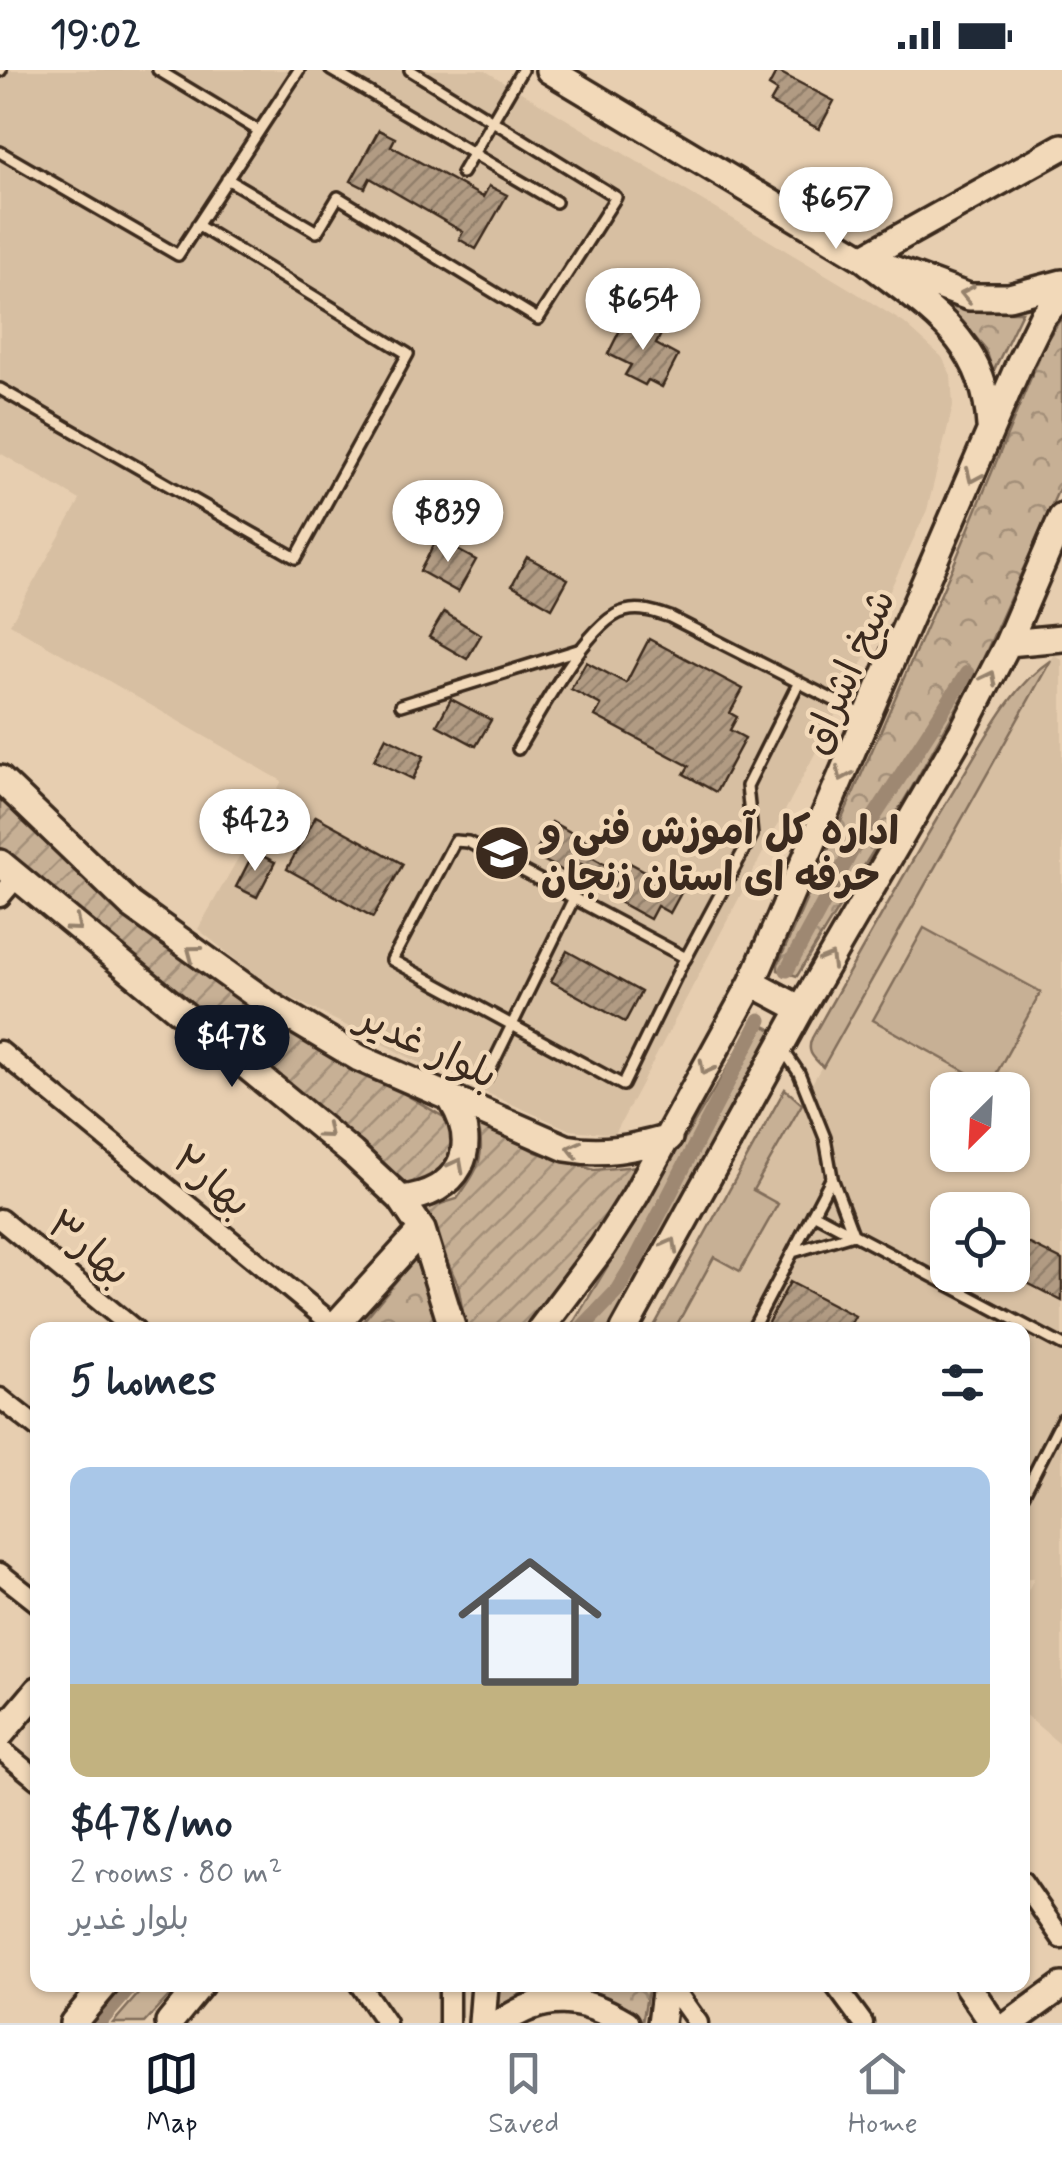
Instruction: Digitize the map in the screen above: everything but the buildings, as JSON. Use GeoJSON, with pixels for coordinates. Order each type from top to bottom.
{"type":"FeatureCollection","features":[{"type":"Feature","properties":{"kind":"main road"},"geometry":{"type":"LineString","coordinates":[[549,70],[862,258],[951,328],[975,359],[988,396],[990,436]]}},
{"type":"Feature","properties":{"kind":"main road"},"geometry":{"type":"LineString","coordinates":[[862,258],[1062,148]]}},
{"type":"Feature","properties":{"kind":"main road"},"geometry":{"type":"LineString","coordinates":[[862,258],[969,298],[1009,297],[1062,283]]}},
{"type":"Feature","properties":{"kind":"main road","name":"شیخ اشراق"},"geometry":{"type":"LineString","coordinates":[[546,1322],[602,1248],[669,1138],[752,983],[1020,362],[1042,317],[1062,295]]}},
{"type":"Feature","properties":{"kind":"main road"},"geometry":{"type":"LineString","coordinates":[[628,1322],[800,1009],[962,732],[1060,530]]}},
{"type":"Feature","properties":{"kind":"main road"},"geometry":{"type":"LineString","coordinates":[[1008,643],[1062,638]]}},
{"type":"Feature","properties":{"kind":"main road","name":"بلوار غدیر"},"geometry":{"type":"LineString","coordinates":[[0,779],[132,906],[270,1006],[358,1058],[566,1148],[592,1153],[619,1151],[669,1138]]}},
{"type":"Feature","properties":{"kind":"main road"},"geometry":{"type":"LineString","coordinates":[[6,879],[352,1153],[401,1198],[422,1230],[450,1322]]}},
{"type":"Feature","properties":{"kind":"main road"},"geometry":{"type":"LineString","coordinates":[[752,983],[800,1009]]}},
{"type":"Feature","properties":{"kind":"main road"},"geometry":{"type":"LineString","coordinates":[[401,1198],[421,1197],[440,1188],[454,1175],[463,1157],[466,1138],[462,1118],[452,1100]]}},
{"type":"Feature","properties":{"kind":"main road"},"geometry":{"type":"LineString","coordinates":[[338,1322],[422,1230]]}},
{"type":"Feature","properties":{"kind":"main road"},"geometry":{"type":"LineString","coordinates":[[0,1735],[30,1699]]}},
{"type":"Feature","properties":{"kind":"main road"},"geometry":{"type":"LineString","coordinates":[[1011,2023],[1062,1986]]}},
{"type":"Feature","properties":{"kind":"main road"},"geometry":{"type":"LineString","coordinates":[[73,2023],[99,1992]]}},
{"type":"Feature","properties":{"kind":"main road"},"geometry":{"type":"LineString","coordinates":[[169,2023],[194,1992]]}},
{"type":"Feature","properties":{"kind":"main road"},"geometry":{"type":"LineString","coordinates":[[482,2023],[484,1992]]}},
{"type":"Feature","properties":{"kind":"main road"},"geometry":{"type":"LineString","coordinates":[[661,2023],[667,1992]]}},
{"type":"Feature","properties":{"kind":"main road"},"geometry":{"type":"LineString","coordinates":[[971,1992],[993,2023]]}},
{"type":"Feature","properties":{"kind":"main road"},"geometry":{"type":"LineString","coordinates":[[501,2023],[522,2008],[553,1999],[592,2006],[626,2023]]}},
{"type":"Feature","properties":{"kind":"street","name":"بهار۲"},"geometry":{"type":"LineString","coordinates":[[0,1050],[326,1322]]}},
{"type":"Feature","properties":{"kind":"street","name":"بهار۳"},"geometry":{"type":"LineString","coordinates":[[0,1219],[125,1322]]}},
{"type":"Feature","properties":{"kind":"street"},"geometry":{"type":"LineString","coordinates":[[0,1398],[30,1422]]}},
{"type":"Feature","properties":{"kind":"street"},"geometry":{"type":"LineString","coordinates":[[0,1573],[30,1597]]}},
{"type":"Feature","properties":{"kind":"street"},"geometry":{"type":"LineString","coordinates":[[0,1749],[30,1773]]}},
{"type":"Feature","properties":{"kind":"street"},"geometry":{"type":"LineString","coordinates":[[1030,1892],[1062,1939]]}},
{"type":"Feature","properties":{"kind":"street"},"geometry":{"type":"LineString","coordinates":[[365,1992],[386,2023]]}},
{"type":"Feature","properties":{"kind":"street"},"geometry":{"type":"LineString","coordinates":[[448,2023],[450,1992]]}},
{"type":"Feature","properties":{"kind":"street"},"geometry":{"type":"LineString","coordinates":[[674,1992],[698,2023]]}},
{"type":"Feature","properties":{"kind":"street"},"geometry":{"type":"LineString","coordinates":[[840,1992],[863,2023]]}},
{"type":"Feature","properties":{"kind":"lane"},"geometry":{"type":"LineString","coordinates":[[158,70],[259,131]]}},
{"type":"Feature","properties":{"kind":"lane"},"geometry":{"type":"LineString","coordinates":[[0,152],[178,254],[299,70]]}},
{"type":"Feature","properties":{"kind":"lane"},"geometry":{"type":"LineString","coordinates":[[331,70],[556,202]]}},
{"type":"Feature","properties":{"kind":"lane"},"geometry":{"type":"LineString","coordinates":[[227,180],[317,232],[338,197],[538,319],[616,197],[410,70]]}},
{"type":"Feature","properties":{"kind":"lane"},"geometry":{"type":"LineString","coordinates":[[462,173],[522,70]]}},
{"type":"Feature","properties":{"kind":"lane"},"geometry":{"type":"LineString","coordinates":[[0,389],[296,558],[408,354],[197,225]]}},
{"type":"Feature","properties":{"kind":"lane"},"geometry":{"type":"LineString","coordinates":[[518,749],[581,649],[604,622],[623,611],[647,610],[670,617],[868,718]]}},
{"type":"Feature","properties":{"kind":"lane"},"geometry":{"type":"LineString","coordinates":[[401,704],[581,649]]}},
{"type":"Feature","properties":{"kind":"lane"},"geometry":{"type":"LineString","coordinates":[[686,958],[468,842],[455,841],[392,960],[623,1085],[752,836],[747,786],[798,682]]}},
{"type":"Feature","properties":{"kind":"lane"},"geometry":{"type":"LineString","coordinates":[[486,1078],[574,898]]}},
{"type":"Feature","properties":{"kind":"lane"},"geometry":{"type":"LineString","coordinates":[[781,1045],[799,1073],[825,1138],[832,1178],[853,1234]]}},
{"type":"Feature","properties":{"kind":"lane"},"geometry":{"type":"LineString","coordinates":[[756,1322],[832,1178]]}},
{"type":"Feature","properties":{"kind":"lane"},"geometry":{"type":"LineString","coordinates":[[814,1213],[1019,1322]]}},
{"type":"Feature","properties":{"kind":"lane"},"geometry":{"type":"LineString","coordinates":[[793,1252],[853,1234]]}},
{"type":"Feature","properties":{"kind":"lane"},"geometry":{"type":"LineString","coordinates":[[1030,1328],[1062,1345]]}},
{"type":"Feature","properties":{"kind":"lane"},"geometry":{"type":"LineString","coordinates":[[1030,1481],[1062,1419]]}},
{"type":"Feature","properties":{"kind":"shaded area"},"geometry":{"type":"Polygon","coordinates":[[[0,70],[484,70],[850,289],[904,323],[942,357],[951,375],[953,406],[927,510],[860,668],[615,1134],[570,1130],[426,1066],[268,986],[198,929],[282,781],[10,624],[80,500],[0,453],[0,70]]]}},
{"type":"Feature","properties":{"kind":"shaded area"},"geometry":{"type":"Polygon","coordinates":[[[1054,654],[1062,660],[1062,1746],[1030,1719],[1030,1586],[1034,1578],[1030,1578],[1030,1322],[678,1322],[714,1257],[740,1270],[778,1204],[752,1190],[1054,654]]]}},
{"type":"Feature","properties":{"kind":"green space"},"geometry":{"type":"Polygon","coordinates":[[[908,282],[980,312],[1022,312],[993,372],[986,349],[971,332],[908,282]]]}},
{"type":"Feature","properties":{"kind":"green space"},"geometry":{"type":"Polygon","coordinates":[[[1062,317],[1062,482],[979,668],[911,789],[797,976],[778,970],[1046,341],[1062,317]]]}},
{"type":"Feature","properties":{"kind":"green space"},"geometry":{"type":"Polygon","coordinates":[[[1051,660],[823,1067],[812,1054],[812,1038],[999,716],[1023,685],[1051,660]]]}},
{"type":"Feature","properties":{"kind":"green space"},"geometry":{"type":"Polygon","coordinates":[[[0,795],[298,1031],[447,1119],[455,1128],[455,1165],[415,1189],[402,1182],[0,848],[0,795]]]}},
{"type":"Feature","properties":{"kind":"green space"},"geometry":{"type":"Polygon","coordinates":[[[924,928],[1041,992],[997,1072],[967,1072],[873,1020],[924,928]]]}},
{"type":"Feature","properties":{"kind":"green space"},"geometry":{"type":"Polygon","coordinates":[[[755,1022],[773,1030],[614,1322],[574,1322],[755,1022]]]}},
{"type":"Feature","properties":{"kind":"green space"},"geometry":{"type":"Polygon","coordinates":[[[785,1089],[802,1104],[753,1190],[778,1204],[740,1271],[714,1257],[678,1322],[656,1322],[785,1089]]]}},
{"type":"Feature","properties":{"kind":"green space"},"geometry":{"type":"Polygon","coordinates":[[[477,1120],[536,1152],[594,1170],[648,1165],[538,1322],[465,1322],[458,1285],[424,1209],[457,1199],[479,1162],[477,1120]]]}},
{"type":"Feature","properties":{"kind":"green space"},"geometry":{"type":"Polygon","coordinates":[[[415,1258],[437,1322],[363,1322],[415,1258]]]}},
{"type":"Feature","properties":{"kind":"green space"},"geometry":{"type":"Polygon","coordinates":[[[140,1992],[173,1992],[144,2023],[113,2023],[140,1992]]]}},
{"type":"Feature","properties":{"kind":"green space"},"geometry":{"type":"Polygon","coordinates":[[[494,1992],[526,1992],[513,1998],[493,2012],[494,1992]]]}},
{"type":"Feature","properties":{"kind":"green space"},"geometry":{"type":"Polygon","coordinates":[[[589,1992],[648,1992],[642,2023],[631,2023],[589,1992]]]}},
{"type":"Feature","properties":{"kind":"waterway"},"geometry":{"type":"LineString","coordinates":[[787,970],[850,854],[967,673]]}},
{"type":"Feature","properties":{"kind":"waterway"},"geometry":{"type":"LineString","coordinates":[[588,1322],[616,1292],[635,1261],[760,1020]]}},
{"type":"Feature","properties":{"kind":"waterway"},"geometry":{"type":"LineString","coordinates":[[99,2023],[126,1992]]}},
{"type":"Feature","properties":{"kind":"place","name":"اداره کل آموزش فنی و حرفه ای استان زنجان"},"geometry":{"type":"Point","coordinates":[502,853]}}]}
